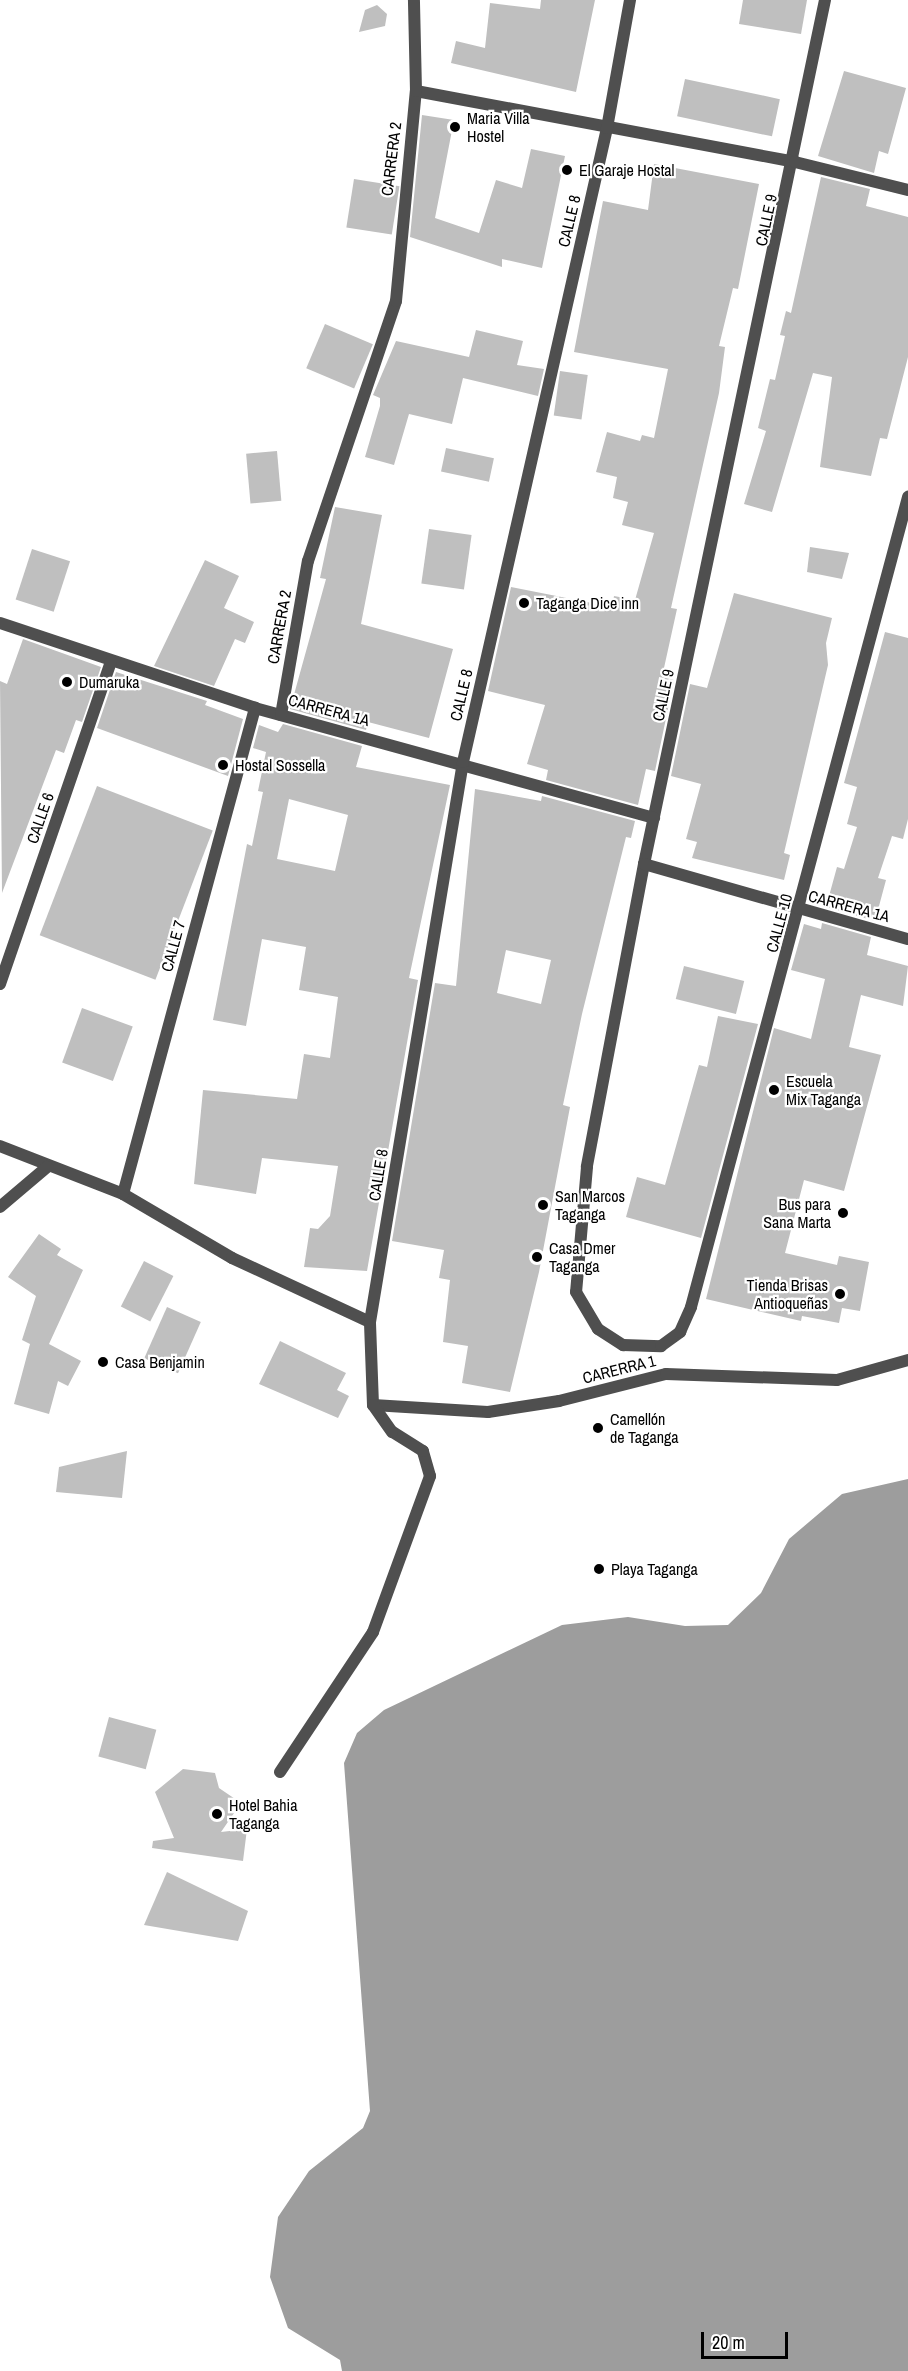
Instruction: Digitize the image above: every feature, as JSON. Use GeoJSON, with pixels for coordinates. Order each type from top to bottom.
{"type":"FeatureCollection","features":[{"type":"Feature","properties":{"kind":"street","name":"CARRERA 2"},"geometry":{"type":"LineString","coordinates":[[281,715],[308,561],[396,301],[416,91],[414,0]]}},
{"type":"Feature","properties":{"kind":"street","name":"CALLE 8"},"geometry":{"type":"LineString","coordinates":[[373,1405],[370,1322],[463,762],[607,128],[630,0]]}},
{"type":"Feature","properties":{"kind":"street","name":"CALLE 9"},"geometry":{"type":"LineString","coordinates":[[661,1346],[622,1345],[598,1329],[576,1292],[587,1167],[644,864],[795,162],[825,0]]}},
{"type":"Feature","properties":{"kind":"street"},"geometry":{"type":"LineString","coordinates":[[416,91],[795,162],[908,190]]}},
{"type":"Feature","properties":{"kind":"street","name":"CALLE 10"},"geometry":{"type":"LineString","coordinates":[[661,1346],[680,1332],[691,1307],[800,911],[908,497]]}},
{"type":"Feature","properties":{"kind":"street","name":"CARRERA 1A"},"geometry":{"type":"LineString","coordinates":[[0,623],[111,662],[255,708],[463,762],[654,818]]}},
{"type":"Feature","properties":{"kind":"street","name":"CALLE 6"},"geometry":{"type":"LineString","coordinates":[[0,984],[111,662]]}},
{"type":"Feature","properties":{"kind":"street","name":"CALLE 7"},"geometry":{"type":"LineString","coordinates":[[123,1194],[255,708]]}},
{"type":"Feature","properties":{"kind":"street","name":"CARRERA 1A"},"geometry":{"type":"LineString","coordinates":[[644,864],[800,911],[908,939]]}},
{"type":"Feature","properties":{"kind":"street"},"geometry":{"type":"LineString","coordinates":[[0,1146],[47,1167],[123,1194],[232,1258],[370,1322]]}},
{"type":"Feature","properties":{"kind":"street"},"geometry":{"type":"LineString","coordinates":[[0,1207],[47,1167]]}},
{"type":"Feature","properties":{"kind":"street","name":"CARERRA 1"},"geometry":{"type":"LineString","coordinates":[[373,1405],[488,1412],[559,1401],[666,1374],[837,1380],[908,1360]]}},
{"type":"Feature","properties":{"kind":"street"},"geometry":{"type":"LineString","coordinates":[[280,1772],[374,1632],[430,1476],[423,1451],[392,1432],[373,1405]]}},
{"type":"Feature","properties":{"kind":"shaded area"},"geometry":{"type":"Polygon","coordinates":[[[908,1479],[908,2371],[342,2371],[340,2360],[288,2328],[270,2277],[278,2217],[309,2171],[363,2128],[370,2111],[344,1763],[357,1733],[384,1710],[562,1625],[628,1617],[685,1626],[728,1625],[761,1593],[789,1539],[842,1494],[908,1479]]]}},
{"type":"Feature","properties":{"kind":"building"},"geometry":{"type":"Polygon","coordinates":[[[541,0],[595,0],[576,92],[451,63],[456,41],[485,48],[490,3],[540,9],[541,0]]]}},
{"type":"Feature","properties":{"kind":"building"},"geometry":{"type":"Polygon","coordinates":[[[743,0],[807,0],[801,34],[739,24],[743,0]]]}},
{"type":"Feature","properties":{"kind":"building"},"geometry":{"type":"Polygon","coordinates":[[[377,5],[387,14],[385,26],[359,32],[365,10],[377,5]]]}},
{"type":"Feature","properties":{"kind":"building"},"geometry":{"type":"Polygon","coordinates":[[[844,71],[906,88],[888,154],[879,151],[874,173],[818,156],[844,71]]]}},
{"type":"Feature","properties":{"kind":"building"},"geometry":{"type":"Polygon","coordinates":[[[685,79],[780,99],[772,136],[677,116],[685,79]]]}},
{"type":"Feature","properties":{"kind":"building"},"geometry":{"type":"Polygon","coordinates":[[[422,115],[454,120],[435,218],[479,233],[496,180],[522,188],[531,149],[565,156],[542,268],[502,259],[502,267],[410,237],[422,115]]]}},
{"type":"Feature","properties":{"kind":"building"},"geometry":{"type":"Polygon","coordinates":[[[654,164],[759,184],[738,289],[733,288],[719,346],[725,347],[719,393],[671,608],[677,609],[662,677],[674,680],[655,771],[646,769],[638,805],[546,780],[548,770],[527,764],[545,705],[488,691],[511,587],[612,607],[614,596],[635,600],[654,533],[622,525],[628,502],[613,498],[617,477],[596,472],[607,432],[640,441],[642,435],[654,438],[668,369],[574,352],[603,201],[648,210],[654,164]]]}},
{"type":"Feature","properties":{"kind":"building"},"geometry":{"type":"Polygon","coordinates":[[[821,177],[870,189],[866,206],[908,217],[908,357],[887,439],[880,438],[871,476],[820,467],[832,377],[813,373],[772,512],[744,504],[766,431],[758,428],[770,379],[775,380],[785,336],[780,335],[786,311],[791,313],[821,177]]]}},
{"type":"Feature","properties":{"kind":"building"},"geometry":{"type":"Polygon","coordinates":[[[354,179],[399,186],[392,235],[346,227],[354,179]]]}},
{"type":"Feature","properties":{"kind":"building"},"geometry":{"type":"Polygon","coordinates":[[[325,324],[373,344],[354,389],[306,368],[325,324]]]}},
{"type":"Feature","properties":{"kind":"building"},"geometry":{"type":"Polygon","coordinates":[[[476,330],[523,341],[517,365],[544,369],[538,396],[463,378],[452,424],[409,414],[394,465],[365,457],[380,406],[380,398],[373,395],[396,341],[469,357],[476,330]]]}},
{"type":"Feature","properties":{"kind":"building"},"geometry":{"type":"Polygon","coordinates":[[[560,371],[588,375],[581,419],[554,416],[560,371]]]}},
{"type":"Feature","properties":{"kind":"building"},"geometry":{"type":"Polygon","coordinates":[[[446,448],[494,458],[489,482],[441,471],[446,448]]]}},
{"type":"Feature","properties":{"kind":"building"},"geometry":{"type":"Polygon","coordinates":[[[277,451],[281,501],[250,504],[246,454],[277,451]]]}},
{"type":"Feature","properties":{"kind":"building"},"geometry":{"type":"Polygon","coordinates":[[[335,507],[382,515],[361,624],[453,649],[429,738],[368,722],[366,730],[290,709],[326,579],[320,578],[335,507]]]}},
{"type":"Feature","properties":{"kind":"building"},"geometry":{"type":"Polygon","coordinates":[[[429,529],[472,535],[464,589],[421,583],[429,529]]]}},
{"type":"Feature","properties":{"kind":"building"},"geometry":{"type":"Polygon","coordinates":[[[810,547],[849,553],[842,579],[807,572],[810,547]]]}},
{"type":"Feature","properties":{"kind":"building"},"geometry":{"type":"Polygon","coordinates":[[[32,549],[70,561],[54,612],[16,599],[32,549]]]}},
{"type":"Feature","properties":{"kind":"building"},"geometry":{"type":"Polygon","coordinates":[[[205,560],[239,576],[224,608],[254,622],[245,643],[235,639],[214,686],[154,666],[205,560]]]}},
{"type":"Feature","properties":{"kind":"building"},"geometry":{"type":"Polygon","coordinates":[[[734,593],[832,618],[826,643],[828,665],[784,853],[790,855],[784,880],[692,858],[697,842],[686,839],[701,784],[671,776],[690,684],[707,688],[734,593]]]}},
{"type":"Feature","properties":{"kind":"building"},"geometry":{"type":"Polygon","coordinates":[[[885,632],[908,638],[908,819],[903,839],[892,836],[878,878],[886,880],[875,921],[826,907],[837,867],[844,869],[857,827],[847,824],[857,787],[844,783],[885,632]]]}},
{"type":"Feature","properties":{"kind":"building"},"geometry":{"type":"Polygon","coordinates":[[[23,639],[101,667],[82,722],[76,720],[64,753],[56,750],[2,893],[0,681],[7,684],[23,639]]]}},
{"type":"Feature","properties":{"kind":"building"},"geometry":{"type":"Polygon","coordinates":[[[116,672],[207,701],[205,705],[243,719],[228,776],[97,728],[116,672]]]}},
{"type":"Feature","properties":{"kind":"building"},"geometry":{"type":"Polygon","coordinates":[[[283,724],[362,746],[356,767],[450,785],[409,978],[418,980],[367,1271],[304,1267],[310,1228],[318,1229],[330,1216],[338,1166],[262,1158],[256,1194],[194,1184],[203,1090],[297,1099],[304,1054],[330,1058],[338,997],[299,990],[306,947],[262,939],[246,1026],[213,1020],[247,844],[252,846],[263,792],[258,791],[266,752],[253,748],[259,725],[278,732],[283,724]],[[289,799],[277,859],[335,871],[348,815],[289,799]]]}},
{"type":"Feature","properties":{"kind":"building"},"geometry":{"type":"Polygon","coordinates":[[[97,786],[213,830],[155,980],[40,935],[97,786]]]}},
{"type":"Feature","properties":{"kind":"building"},"geometry":{"type":"Polygon","coordinates":[[[475,789],[541,801],[542,796],[635,821],[631,838],[626,837],[582,1014],[563,1105],[570,1107],[539,1272],[510,1392],[462,1383],[468,1346],[443,1342],[450,1280],[439,1278],[444,1250],[392,1241],[435,983],[456,986],[475,789]],[[506,950],[497,993],[541,1004],[551,960],[506,950]]]}},
{"type":"Feature","properties":{"kind":"building"},"geometry":{"type":"Polygon","coordinates":[[[822,923],[871,937],[867,955],[908,966],[903,1006],[861,995],[849,1047],[881,1055],[844,1191],[804,1180],[785,1253],[837,1265],[839,1256],[869,1262],[860,1311],[842,1308],[839,1323],[802,1316],[801,1321],[706,1299],[774,1028],[811,1039],[825,979],[791,970],[804,924],[821,929],[822,923]]]}},
{"type":"Feature","properties":{"kind":"building"},"geometry":{"type":"Polygon","coordinates":[[[684,966],[744,981],[736,1014],[676,999],[684,966]]]}},
{"type":"Feature","properties":{"kind":"building"},"geometry":{"type":"Polygon","coordinates":[[[82,1008],[133,1026],[113,1081],[62,1063],[82,1008]]]}},
{"type":"Feature","properties":{"kind":"building"},"geometry":{"type":"Polygon","coordinates":[[[718,1016],[758,1024],[701,1238],[626,1217],[637,1177],[665,1185],[699,1065],[707,1067],[718,1016]]]}},
{"type":"Feature","properties":{"kind":"building"},"geometry":{"type":"Polygon","coordinates":[[[39,1234],[61,1249],[57,1255],[83,1270],[49,1344],[81,1361],[68,1386],[58,1381],[49,1414],[14,1404],[30,1344],[22,1340],[36,1296],[8,1277],[39,1234]]]}},
{"type":"Feature","properties":{"kind":"building"},"geometry":{"type":"Polygon","coordinates":[[[144,1261],[173,1276],[150,1321],[121,1306],[144,1261]]]}},
{"type":"Feature","properties":{"kind":"building"},"geometry":{"type":"Polygon","coordinates":[[[167,1307],[201,1322],[178,1373],[144,1358],[167,1307]]]}},
{"type":"Feature","properties":{"kind":"building"},"geometry":{"type":"Polygon","coordinates":[[[280,1341],[346,1373],[337,1390],[349,1396],[338,1418],[259,1384],[280,1341]]]}},
{"type":"Feature","properties":{"kind":"building"},"geometry":{"type":"Polygon","coordinates":[[[127,1451],[122,1498],[56,1492],[59,1467],[127,1451]]]}},
{"type":"Feature","properties":{"kind":"building"},"geometry":{"type":"Polygon","coordinates":[[[109,1717],[156,1730],[146,1769],[98,1757],[109,1717]]]}},
{"type":"Feature","properties":{"kind":"building"},"geometry":{"type":"Polygon","coordinates":[[[183,1769],[215,1773],[219,1788],[241,1803],[221,1832],[247,1829],[243,1861],[152,1848],[153,1841],[174,1838],[155,1792],[183,1769]]]}},
{"type":"Feature","properties":{"kind":"building"},"geometry":{"type":"Polygon","coordinates":[[[167,1872],[248,1911],[238,1941],[144,1925],[167,1872]]]}},
{"type":"Feature","properties":{"kind":"place","name":"Maria Villa Hostel"},"geometry":{"type":"Point","coordinates":[455,127]}},
{"type":"Feature","properties":{"kind":"place","name":"El Garaje Hostal"},"geometry":{"type":"Point","coordinates":[567,170]}},
{"type":"Feature","properties":{"kind":"place","name":"Taganga Dice inn"},"geometry":{"type":"Point","coordinates":[524,603]}},
{"type":"Feature","properties":{"kind":"place","name":"Dumaruka"},"geometry":{"type":"Point","coordinates":[67,682]}},
{"type":"Feature","properties":{"kind":"place","name":"Hostal Sossella"},"geometry":{"type":"Point","coordinates":[223,765]}},
{"type":"Feature","properties":{"kind":"place","name":"Escuela Mix Taganga"},"geometry":{"type":"Point","coordinates":[774,1090]}},
{"type":"Feature","properties":{"kind":"place","name":"San Marcos Taganga"},"geometry":{"type":"Point","coordinates":[543,1205]}},
{"type":"Feature","properties":{"kind":"place","name":"Bus para Sana Marta"},"geometry":{"type":"Point","coordinates":[843,1213]}},
{"type":"Feature","properties":{"kind":"place","name":"Casa Dmer Taganga"},"geometry":{"type":"Point","coordinates":[537,1257]}},
{"type":"Feature","properties":{"kind":"place","name":"Tienda Brisas Antioqueñas"},"geometry":{"type":"Point","coordinates":[840,1294]}},
{"type":"Feature","properties":{"kind":"place","name":"Casa Benjamin"},"geometry":{"type":"Point","coordinates":[103,1362]}},
{"type":"Feature","properties":{"kind":"place","name":"Camellón de Taganga"},"geometry":{"type":"Point","coordinates":[598,1428]}},
{"type":"Feature","properties":{"kind":"place","name":"Playa Taganga"},"geometry":{"type":"Point","coordinates":[599,1569]}},
{"type":"Feature","properties":{"kind":"place","name":"Hotel Bahia Taganga"},"geometry":{"type":"Point","coordinates":[217,1814]}}]}
